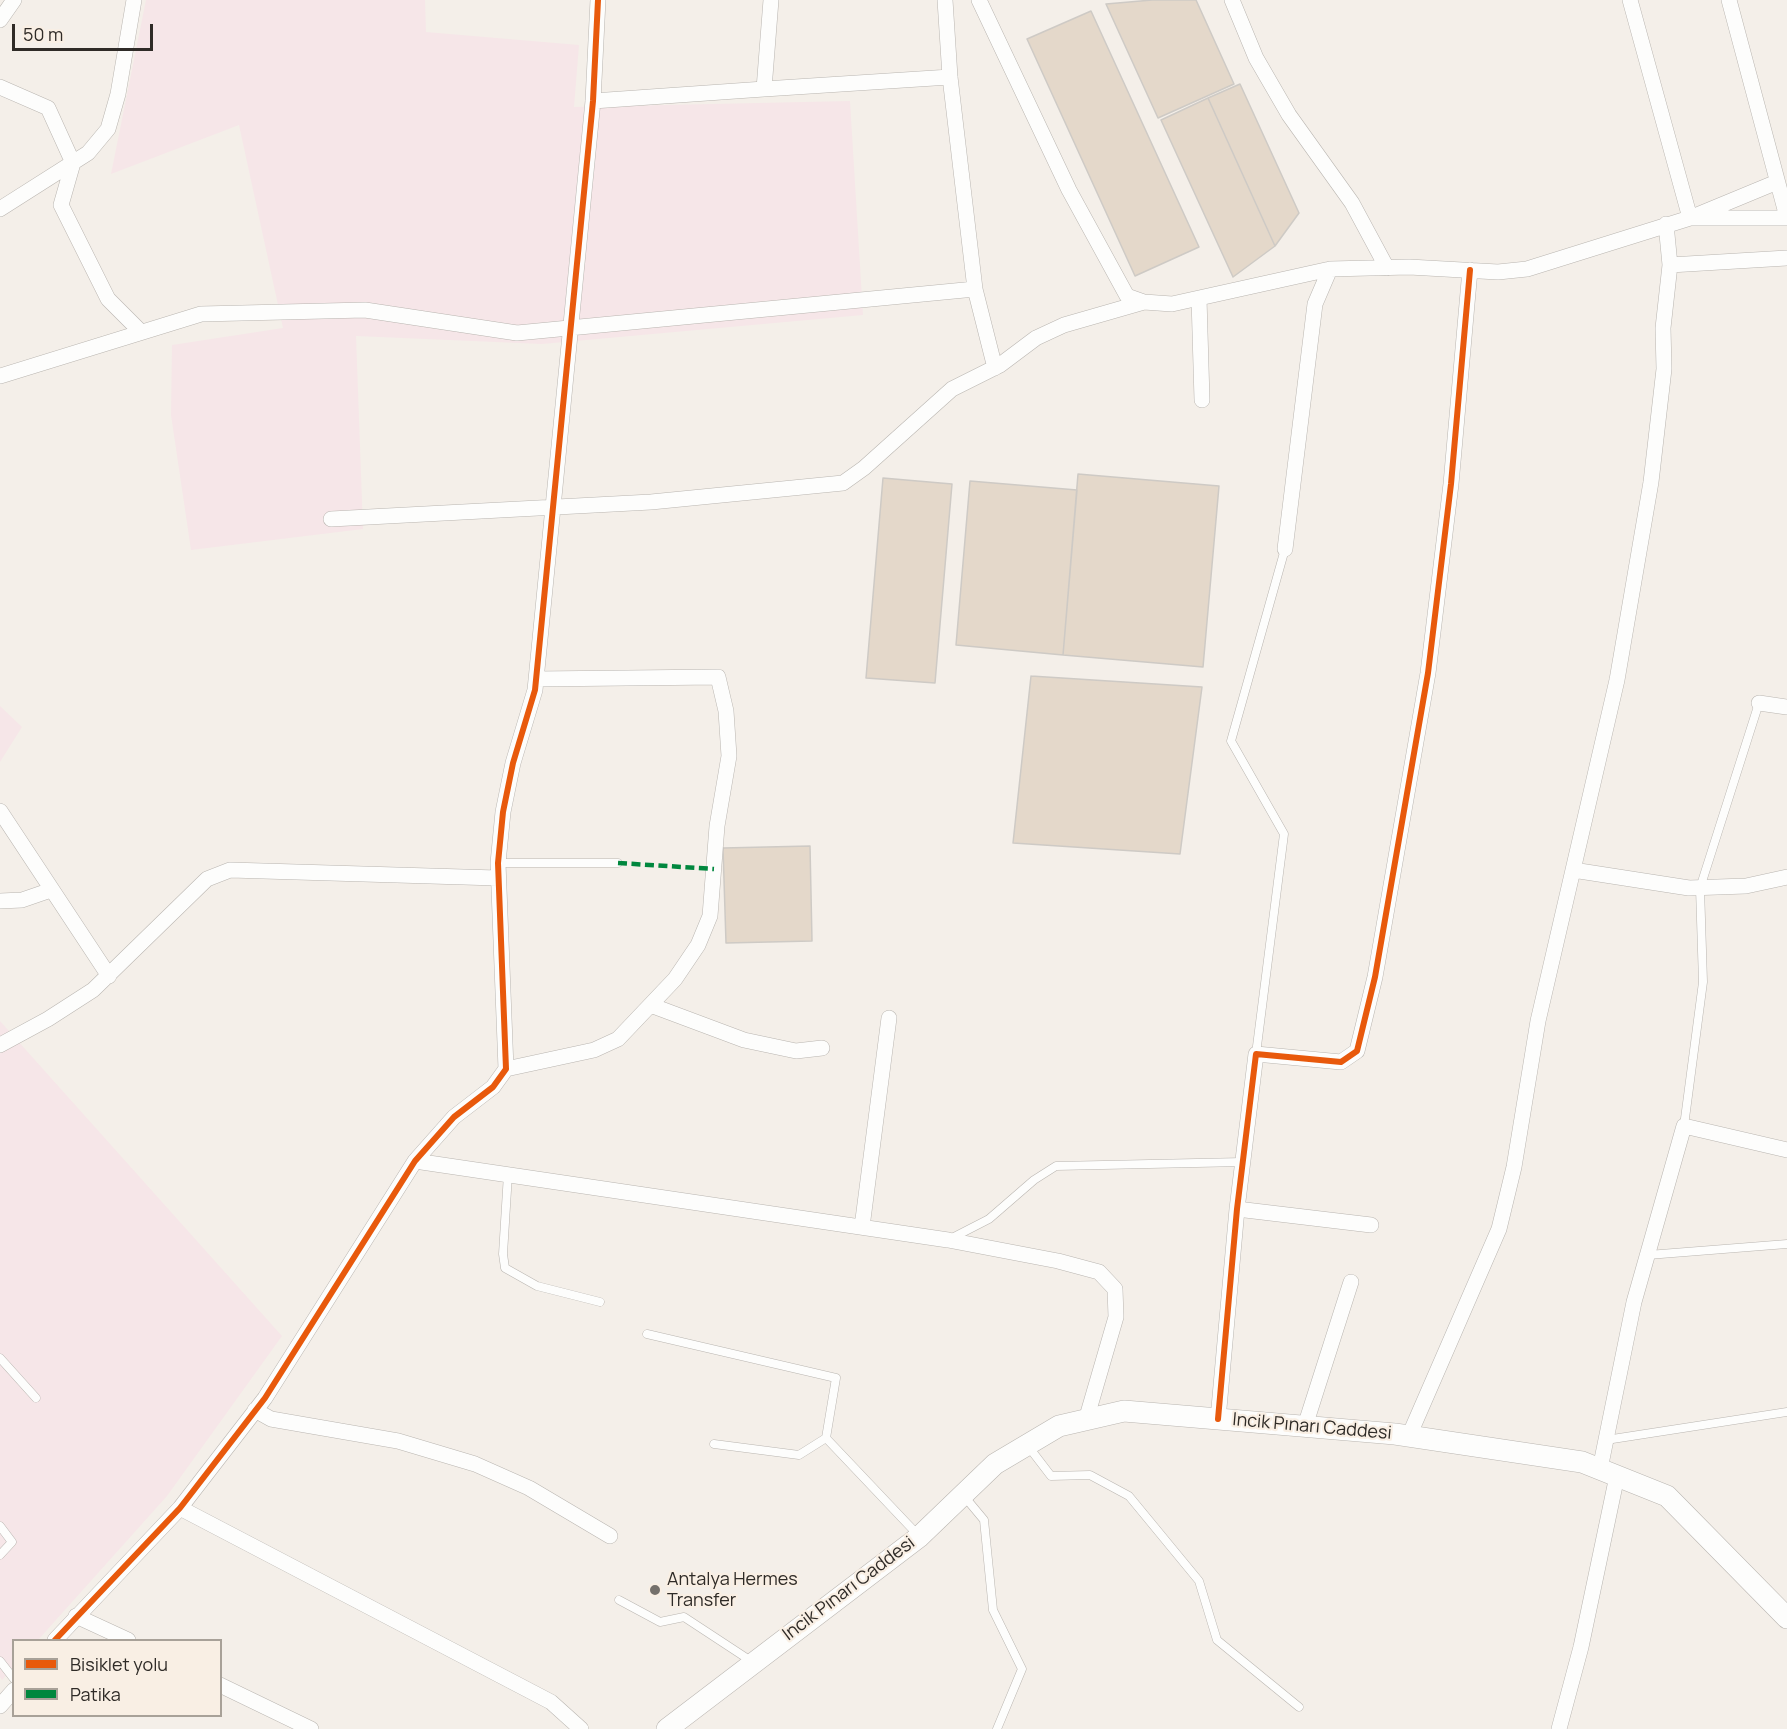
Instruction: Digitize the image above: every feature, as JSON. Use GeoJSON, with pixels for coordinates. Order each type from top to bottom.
{"type":"FeatureCollection","features":[{"type":"Feature","properties":{"kind":"main road","name":"Incik Pınarı Caddesi"},"geometry":{"type":"LineString","coordinates":[[667,1729],[919,1536],[995,1464],[1059,1426],[1124,1411],[1409,1436],[1582,1462],[1667,1496],[1787,1618]]}},
{"type":"Feature","properties":{"kind":"street"},"geometry":{"type":"LineString","coordinates":[[0,20],[14,0]]}},
{"type":"Feature","properties":{"kind":"street"},"geometry":{"type":"LineString","coordinates":[[0,209],[88,153],[108,129],[118,94],[134,0]]}},
{"type":"Feature","properties":{"kind":"street"},"geometry":{"type":"LineString","coordinates":[[57,1639],[180,1508],[255,1410],[415,1161],[454,1116],[494,1088],[506,1069],[498,870],[503,812],[513,763],[536,679],[593,101],[598,0]]}},
{"type":"Feature","properties":{"kind":"street"},"geometry":{"type":"LineString","coordinates":[[764,89],[771,0]]}},
{"type":"Feature","properties":{"kind":"street"},"geometry":{"type":"LineString","coordinates":[[945,0],[950,77],[975,290],[995,368]]}},
{"type":"Feature","properties":{"kind":"street"},"geometry":{"type":"LineString","coordinates":[[979,0],[1069,190],[1127,296],[1144,302],[1172,304],[1330,269],[1387,268],[1498,272],[1527,269],[1690,218],[1777,183]]}},
{"type":"Feature","properties":{"kind":"street"},"geometry":{"type":"LineString","coordinates":[[1232,0],[1256,58],[1289,115],[1352,203],[1387,268]]}},
{"type":"Feature","properties":{"kind":"street"},"geometry":{"type":"LineString","coordinates":[[1630,0],[1690,218]]}},
{"type":"Feature","properties":{"kind":"street"},"geometry":{"type":"LineString","coordinates":[[1690,218],[1787,217],[1729,0]]}},
{"type":"Feature","properties":{"kind":"street"},"geometry":{"type":"LineString","coordinates":[[593,101],[950,77]]}},
{"type":"Feature","properties":{"kind":"street"},"geometry":{"type":"LineString","coordinates":[[0,87],[48,108],[73,163],[62,205],[108,299],[141,332]]}},
{"type":"Feature","properties":{"kind":"street"},"geometry":{"type":"LineString","coordinates":[[1409,1436],[1499,1229],[1514,1167],[1538,1021],[1617,680],[1651,482],[1664,369],[1664,328],[1670,265],[1666,224]]}},
{"type":"Feature","properties":{"kind":"street"},"geometry":{"type":"LineString","coordinates":[[1670,265],[1787,258]]}},
{"type":"Feature","properties":{"kind":"street"},"geometry":{"type":"LineString","coordinates":[[1285,549],[1315,304],[1330,269]]}},
{"type":"Feature","properties":{"kind":"street"},"geometry":{"type":"LineString","coordinates":[[1218,1419],[1237,1209],[1256,1054],[1341,1062],[1357,1051],[1375,977],[1428,673],[1451,484],[1470,270]]}},
{"type":"Feature","properties":{"kind":"street"},"geometry":{"type":"LineString","coordinates":[[0,376],[201,314],[364,310],[517,333],[571,330],[975,290]]}},
{"type":"Feature","properties":{"kind":"street"},"geometry":{"type":"LineString","coordinates":[[1199,298],[1202,400]]}},
{"type":"Feature","properties":{"kind":"street"},"geometry":{"type":"LineString","coordinates":[[331,519],[554,508],[843,483],[864,468],[952,388],[995,368],[1036,338],[1064,325],[1144,302]]}},
{"type":"Feature","properties":{"kind":"street"},"geometry":{"type":"LineString","coordinates":[[506,1069],[594,1050],[618,1039],[653,1006],[675,979],[698,945],[710,916],[717,826],[729,756],[726,711],[718,677],[536,679]]}},
{"type":"Feature","properties":{"kind":"street"},"geometry":{"type":"LineString","coordinates":[[1759,703],[1787,706]]}},
{"type":"Feature","properties":{"kind":"street"},"geometry":{"type":"LineString","coordinates":[[0,812],[109,976]]}},
{"type":"Feature","properties":{"kind":"street"},"geometry":{"type":"LineString","coordinates":[[0,1045],[48,1019],[109,976],[207,879],[230,870],[498,870]]}},
{"type":"Feature","properties":{"kind":"street"},"geometry":{"type":"LineString","coordinates":[[1573,870],[1700,888],[1746,886],[1787,877]]}},
{"type":"Feature","properties":{"kind":"street"},"geometry":{"type":"LineString","coordinates":[[0,901],[22,900],[51,890]]}},
{"type":"Feature","properties":{"kind":"street"},"geometry":{"type":"LineString","coordinates":[[653,1006],[744,1040],[796,1051],[822,1048]]}},
{"type":"Feature","properties":{"kind":"street"},"geometry":{"type":"LineString","coordinates":[[862,1227],[889,1018]]}},
{"type":"Feature","properties":{"kind":"street"},"geometry":{"type":"LineString","coordinates":[[1559,1729],[1581,1647],[1608,1472],[1606,1440],[1634,1302],[1684,1126],[1787,1150]]}},
{"type":"Feature","properties":{"kind":"street"},"geometry":{"type":"LineString","coordinates":[[415,1161],[948,1240],[1058,1261],[1099,1272],[1115,1289],[1116,1317],[1086,1420]]}},
{"type":"Feature","properties":{"kind":"street"},"geometry":{"type":"LineString","coordinates":[[1237,1209],[1371,1226]]}},
{"type":"Feature","properties":{"kind":"street"},"geometry":{"type":"LineString","coordinates":[[1305,1426],[1351,1282]]}},
{"type":"Feature","properties":{"kind":"street"},"geometry":{"type":"LineString","coordinates":[[255,1410],[271,1419],[398,1441],[475,1464],[529,1488],[610,1536]]}},
{"type":"Feature","properties":{"kind":"street"},"geometry":{"type":"LineString","coordinates":[[180,1508],[551,1702],[581,1729]]}},
{"type":"Feature","properties":{"kind":"street"},"geometry":{"type":"LineString","coordinates":[[76,1616],[124,1639]]}},
{"type":"Feature","properties":{"kind":"street"},"geometry":{"type":"LineString","coordinates":[[222,1686],[311,1729]]}},
{"type":"Feature","properties":{"kind":"street"},"geometry":{"type":"LineString","coordinates":[[0,1706],[12,1692]]}},
{"type":"Feature","properties":{"kind":"lane"},"geometry":{"type":"LineString","coordinates":[[1256,1054],[1284,834],[1231,741],[1285,549]]}},
{"type":"Feature","properties":{"kind":"lane"},"geometry":{"type":"LineString","coordinates":[[1684,1126],[1703,982],[1700,888],[1759,703]]}},
{"type":"Feature","properties":{"kind":"lane"},"geometry":{"type":"LineString","coordinates":[[498,870],[618,863]]}},
{"type":"Feature","properties":{"kind":"lane"},"geometry":{"type":"LineString","coordinates":[[948,1240],[988,1219],[1034,1180],[1056,1166],[1243,1162]]}},
{"type":"Feature","properties":{"kind":"lane"},"geometry":{"type":"LineString","coordinates":[[508,1174],[502,1254],[505,1268],[537,1286],[600,1302]]}},
{"type":"Feature","properties":{"kind":"lane"},"geometry":{"type":"LineString","coordinates":[[1648,1255],[1787,1244]]}},
{"type":"Feature","properties":{"kind":"lane"},"geometry":{"type":"LineString","coordinates":[[647,1334],[836,1378],[826,1438],[799,1455],[714,1444]]}},
{"type":"Feature","properties":{"kind":"lane"},"geometry":{"type":"LineString","coordinates":[[0,1358],[36,1398]]}},
{"type":"Feature","properties":{"kind":"lane"},"geometry":{"type":"LineString","coordinates":[[1606,1440],[1787,1412]]}},
{"type":"Feature","properties":{"kind":"lane"},"geometry":{"type":"LineString","coordinates":[[826,1438],[919,1536]]}},
{"type":"Feature","properties":{"kind":"lane"},"geometry":{"type":"LineString","coordinates":[[1028,1445],[1051,1476],[1090,1475],[1129,1496],[1199,1581],[1217,1640],[1299,1707]]}},
{"type":"Feature","properties":{"kind":"lane"},"geometry":{"type":"LineString","coordinates":[[963,1495],[984,1520],[993,1610],[1022,1669],[998,1729]]}},
{"type":"Feature","properties":{"kind":"lane"},"geometry":{"type":"LineString","coordinates":[[0,1526],[12,1542],[0,1555]]}},
{"type":"Feature","properties":{"kind":"lane"},"geometry":{"type":"LineString","coordinates":[[619,1600],[660,1622],[684,1617],[753,1662]]}},
{"type":"Feature","properties":{"kind":"lane"},"geometry":{"type":"LineString","coordinates":[[0,1661],[12,1676]]}},
{"type":"Feature","properties":{"kind":"shaded area"},"geometry":{"type":"Polygon","coordinates":[[[146,0],[425,0],[426,32],[579,45],[574,107],[850,101],[863,315],[542,344],[356,336],[363,529],[191,550],[171,415],[172,345],[283,328],[239,125],[111,174],[146,0]]]}},
{"type":"Feature","properties":{"kind":"shaded area"},"geometry":{"type":"Polygon","coordinates":[[[0,706],[22,727],[0,762],[0,706]]]}},
{"type":"Feature","properties":{"kind":"shaded area"},"geometry":{"type":"Polygon","coordinates":[[[0,1021],[282,1336],[167,1496],[39,1639],[12,1639],[12,1669],[2,1680],[0,1677],[0,1021]]]}},
{"type":"Feature","properties":{"kind":"building"},"geometry":{"type":"Polygon","coordinates":[[[1152,0],[1196,0],[1234,84],[1158,118],[1106,4],[1152,0]]]}},
{"type":"Feature","properties":{"kind":"building"},"geometry":{"type":"Polygon","coordinates":[[[1091,11],[1199,247],[1135,276],[1027,39],[1091,11]]]}},
{"type":"Feature","properties":{"kind":"building"},"geometry":{"type":"Polygon","coordinates":[[[1240,84],[1299,213],[1275,246],[1208,98],[1240,84]]]}},
{"type":"Feature","properties":{"kind":"building"},"geometry":{"type":"Polygon","coordinates":[[[1208,98],[1275,246],[1233,277],[1161,120],[1208,98]]]}},
{"type":"Feature","properties":{"kind":"building"},"geometry":{"type":"Polygon","coordinates":[[[1078,474],[1219,486],[1203,667],[1063,655],[1078,474]]]}},
{"type":"Feature","properties":{"kind":"building"},"geometry":{"type":"Polygon","coordinates":[[[883,478],[952,484],[935,683],[866,678],[883,478]]]}},
{"type":"Feature","properties":{"kind":"building"},"geometry":{"type":"Polygon","coordinates":[[[970,481],[1077,490],[1063,655],[956,645],[970,481]]]}},
{"type":"Feature","properties":{"kind":"building"},"geometry":{"type":"Polygon","coordinates":[[[1031,676],[1202,687],[1180,854],[1013,843],[1031,676]]]}},
{"type":"Feature","properties":{"kind":"building"},"geometry":{"type":"Polygon","coordinates":[[[810,846],[812,941],[726,943],[723,848],[810,846]]]}},
{"type":"Feature","properties":{"kind":"marked path"},"geometry":{"type":"LineString","coordinates":[[618,863],[714,869]]}},
{"type":"Feature","properties":{"kind":"cycle path"},"geometry":{"type":"LineString","coordinates":[[56,1639],[180,1508],[265,1398],[415,1161],[454,1117],[493,1087],[506,1069],[498,863],[503,812],[513,763],[535,690],[593,101],[598,0]]}},
{"type":"Feature","properties":{"kind":"cycle path"},"geometry":{"type":"LineString","coordinates":[[1218,1419],[1237,1209],[1256,1054],[1341,1062],[1357,1051],[1375,977],[1428,673],[1451,484],[1470,270]]}},
{"type":"Feature","properties":{"kind":"place","name":"Antalya Hermes Transfer"},"geometry":{"type":"Point","coordinates":[655,1590]}}]}
